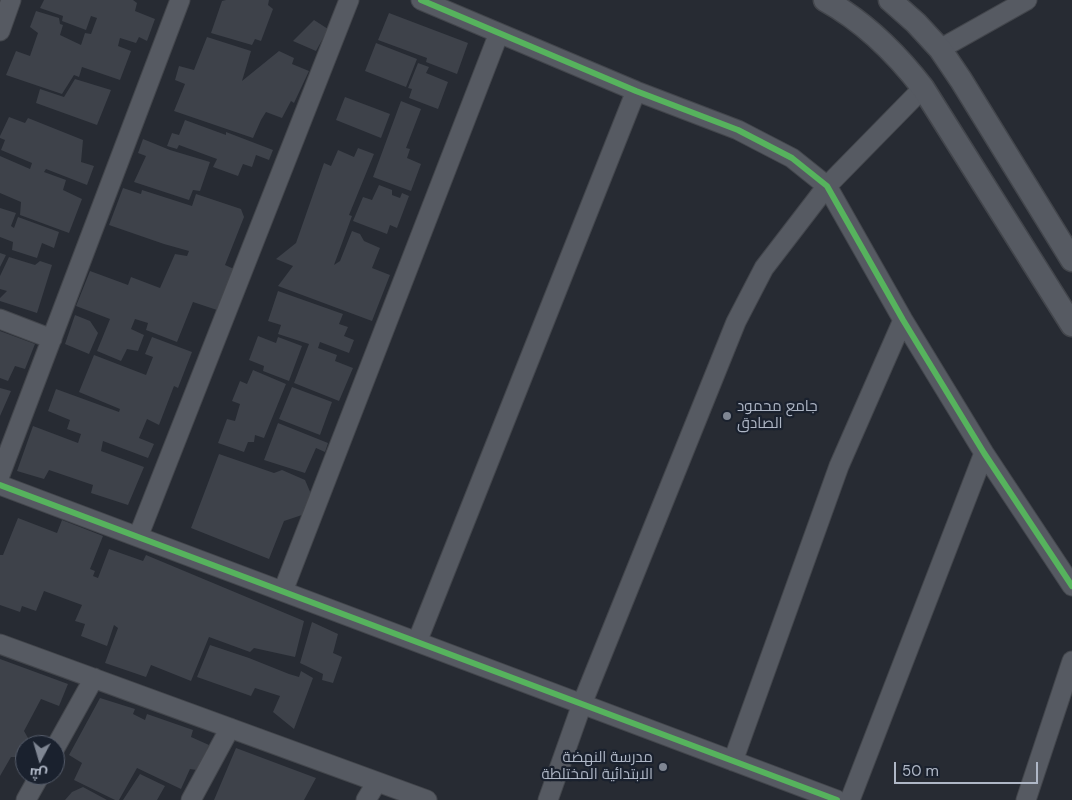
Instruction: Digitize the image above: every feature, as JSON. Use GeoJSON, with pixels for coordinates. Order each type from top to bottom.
{"type":"FeatureCollection","features":[{"type":"Feature","properties":{"kind":"street"},"geometry":{"type":"LineString","coordinates":[[0,31],[11,0]]}},
{"type":"Feature","properties":{"kind":"street"},"geometry":{"type":"LineString","coordinates":[[0,475],[180,0]]}},
{"type":"Feature","properties":{"kind":"street"},"geometry":{"type":"LineString","coordinates":[[138,536],[349,0]]}},
{"type":"Feature","properties":{"kind":"street"},"geometry":{"type":"LineString","coordinates":[[421,0],[636,91],[738,130],[792,158],[827,186],[903,320],[984,453],[1072,586]]}},
{"type":"Feature","properties":{"kind":"street"},"geometry":{"type":"LineString","coordinates":[[825,0],[858,22],[883,42],[905,64],[923,88],[1072,325]]}},
{"type":"Feature","properties":{"kind":"street"},"geometry":{"type":"LineString","coordinates":[[890,0],[916,23],[940,49],[1072,260]]}},
{"type":"Feature","properties":{"kind":"street"},"geometry":{"type":"LineString","coordinates":[[940,49],[1027,0]]}},
{"type":"Feature","properties":{"kind":"street"},"geometry":{"type":"LineString","coordinates":[[283,591],[499,33]]}},
{"type":"Feature","properties":{"kind":"street"},"geometry":{"type":"LineString","coordinates":[[548,800],[582,704],[736,322],[764,268],[827,186],[923,88]]}},
{"type":"Feature","properties":{"kind":"street"},"geometry":{"type":"LineString","coordinates":[[417,642],[636,91]]}},
{"type":"Feature","properties":{"kind":"street"},"geometry":{"type":"LineString","coordinates":[[0,319],[52,339]]}},
{"type":"Feature","properties":{"kind":"street"},"geometry":{"type":"LineString","coordinates":[[733,761],[839,466],[903,320]]}},
{"type":"Feature","properties":{"kind":"street"},"geometry":{"type":"LineString","coordinates":[[850,800],[984,453]]}},
{"type":"Feature","properties":{"kind":"street"},"geometry":{"type":"LineString","coordinates":[[0,485],[837,800]]}},
{"type":"Feature","properties":{"kind":"street"},"geometry":{"type":"LineString","coordinates":[[0,644],[427,800]]}},
{"type":"Feature","properties":{"kind":"street"},"geometry":{"type":"LineString","coordinates":[[1026,800],[1072,661]]}},
{"type":"Feature","properties":{"kind":"street"},"geometry":{"type":"LineString","coordinates":[[62,735],[94,678]]}},
{"type":"Feature","properties":{"kind":"street"},"geometry":{"type":"LineString","coordinates":[[191,800],[230,728]]}},
{"type":"Feature","properties":{"kind":"street"},"geometry":{"type":"LineString","coordinates":[[366,800],[377,782]]}},
{"type":"Feature","properties":{"kind":"street"},"geometry":{"type":"LineString","coordinates":[[26,800],[34,785]]}},
{"type":"Feature","properties":{"kind":"building"},"geometry":{"type":"Polygon","coordinates":[[[44,0],[133,0],[137,3],[135,11],[155,19],[147,41],[139,37],[136,43],[120,38],[118,46],[131,51],[120,80],[82,67],[79,77],[74,75],[62,94],[6,75],[16,51],[30,56],[38,33],[30,27],[36,11],[59,18],[60,24],[63,25],[60,35],[81,45],[85,33],[91,34],[97,18],[91,16],[86,30],[62,21],[63,16],[40,8],[44,0]]]}},
{"type":"Feature","properties":{"kind":"building"},"geometry":{"type":"Polygon","coordinates":[[[269,0],[268,5],[273,9],[261,41],[255,39],[252,45],[211,33],[222,1],[269,0]]]}},
{"type":"Feature","properties":{"kind":"building"},"geometry":{"type":"Polygon","coordinates":[[[389,13],[468,43],[457,74],[426,62],[427,58],[378,40],[389,13]]]}},
{"type":"Feature","properties":{"kind":"building"},"geometry":{"type":"Polygon","coordinates":[[[314,20],[328,29],[316,51],[293,41],[314,20]]]}},
{"type":"Feature","properties":{"kind":"building"},"geometry":{"type":"Polygon","coordinates":[[[207,37],[251,51],[242,81],[279,51],[294,58],[292,64],[309,71],[294,103],[291,101],[282,118],[266,112],[253,138],[174,111],[185,84],[175,80],[179,66],[194,70],[207,37]]]}},
{"type":"Feature","properties":{"kind":"building"},"geometry":{"type":"Polygon","coordinates":[[[376,43],[417,59],[406,87],[365,71],[376,43]]]}},
{"type":"Feature","properties":{"kind":"building"},"geometry":{"type":"Polygon","coordinates":[[[418,63],[429,67],[426,73],[448,82],[438,109],[409,98],[412,89],[408,88],[418,63]]]}},
{"type":"Feature","properties":{"kind":"building"},"geometry":{"type":"Polygon","coordinates":[[[75,79],[111,90],[97,125],[36,103],[40,89],[64,97],[75,79]]]}},
{"type":"Feature","properties":{"kind":"building"},"geometry":{"type":"Polygon","coordinates":[[[345,97],[390,114],[381,138],[336,120],[345,97]]]}},
{"type":"Feature","properties":{"kind":"building"},"geometry":{"type":"Polygon","coordinates":[[[401,101],[421,109],[406,148],[410,149],[407,158],[421,164],[411,191],[373,177],[401,101]]]}},
{"type":"Feature","properties":{"kind":"building"},"geometry":{"type":"Polygon","coordinates":[[[9,117],[25,123],[28,118],[83,140],[81,162],[94,166],[87,185],[46,169],[44,172],[66,180],[63,190],[82,199],[69,233],[20,215],[21,202],[0,193],[0,156],[30,169],[32,163],[1,150],[5,140],[0,138],[0,136],[9,117]]]}},
{"type":"Feature","properties":{"kind":"building"},"geometry":{"type":"Polygon","coordinates":[[[185,120],[226,135],[226,132],[273,150],[269,160],[256,155],[252,167],[243,164],[238,176],[213,167],[217,159],[179,145],[177,149],[167,146],[172,133],[179,135],[185,120]]]}},
{"type":"Feature","properties":{"kind":"building"},"geometry":{"type":"Polygon","coordinates":[[[143,139],[170,150],[210,162],[200,191],[193,190],[189,200],[134,182],[146,156],[138,153],[143,139]]]}},
{"type":"Feature","properties":{"kind":"building"},"geometry":{"type":"Polygon","coordinates":[[[358,148],[374,154],[349,215],[352,216],[334,265],[340,261],[352,231],[360,234],[364,241],[380,248],[372,268],[390,275],[372,321],[278,286],[293,266],[276,259],[296,243],[324,163],[331,166],[338,150],[354,157],[358,148]]]}},
{"type":"Feature","properties":{"kind":"building"},"geometry":{"type":"Polygon","coordinates":[[[379,185],[392,190],[392,195],[400,198],[402,193],[409,196],[397,228],[390,225],[387,234],[353,221],[363,197],[372,200],[379,185]]]}},
{"type":"Feature","properties":{"kind":"building"},"geometry":{"type":"Polygon","coordinates":[[[123,188],[141,194],[142,190],[192,206],[196,194],[241,209],[244,217],[225,265],[234,269],[217,310],[193,302],[177,342],[146,330],[148,323],[135,319],[131,329],[144,335],[138,351],[127,349],[121,361],[97,351],[110,319],[76,306],[90,271],[128,285],[131,277],[160,288],[175,254],[187,256],[189,251],[109,225],[123,188]]]}},
{"type":"Feature","properties":{"kind":"building"},"geometry":{"type":"Polygon","coordinates":[[[0,208],[16,213],[11,226],[14,228],[18,217],[59,232],[54,248],[42,243],[37,258],[12,250],[13,242],[0,237],[0,208]]]}},
{"type":"Feature","properties":{"kind":"building"},"geometry":{"type":"Polygon","coordinates":[[[0,253],[6,255],[0,267],[0,253]]]}},
{"type":"Feature","properties":{"kind":"building"},"geometry":{"type":"Polygon","coordinates":[[[9,257],[35,265],[40,261],[52,265],[37,313],[0,301],[0,298],[7,291],[0,289],[0,276],[9,257]]]}},
{"type":"Feature","properties":{"kind":"building"},"geometry":{"type":"Polygon","coordinates":[[[278,291],[343,314],[339,324],[348,327],[344,336],[354,340],[349,353],[320,342],[318,348],[337,355],[335,361],[353,368],[339,401],[294,383],[309,344],[278,334],[281,325],[268,321],[278,291]]]}},
{"type":"Feature","properties":{"kind":"building"},"geometry":{"type":"Polygon","coordinates":[[[75,315],[90,321],[98,333],[89,354],[65,344],[75,315]]]}},
{"type":"Feature","properties":{"kind":"building"},"geometry":{"type":"Polygon","coordinates":[[[0,331],[35,344],[25,369],[15,366],[8,381],[0,378],[0,331]]]}},
{"type":"Feature","properties":{"kind":"building"},"geometry":{"type":"Polygon","coordinates":[[[258,336],[276,343],[278,337],[302,346],[289,381],[263,371],[264,366],[249,360],[258,336]]]}},
{"type":"Feature","properties":{"kind":"building"},"geometry":{"type":"Polygon","coordinates":[[[152,337],[192,352],[178,388],[174,386],[159,425],[147,419],[139,438],[154,444],[148,458],[103,441],[101,451],[144,467],[128,505],[91,493],[93,485],[49,470],[44,479],[17,471],[33,426],[78,443],[81,434],[67,429],[70,420],[48,411],[56,389],[119,412],[120,409],[79,392],[94,355],[146,375],[153,357],[145,354],[152,337]]]}},
{"type":"Feature","properties":{"kind":"building"},"geometry":{"type":"Polygon","coordinates":[[[253,370],[286,384],[264,438],[255,435],[254,442],[248,442],[244,452],[218,443],[227,419],[235,421],[240,404],[232,401],[240,381],[247,384],[253,370]]]}},
{"type":"Feature","properties":{"kind":"building"},"geometry":{"type":"Polygon","coordinates":[[[292,387],[332,402],[320,435],[279,419],[292,387]]]}},
{"type":"Feature","properties":{"kind":"building"},"geometry":{"type":"Polygon","coordinates":[[[0,388],[11,391],[0,416],[0,388]]]}},
{"type":"Feature","properties":{"kind":"building"},"geometry":{"type":"Polygon","coordinates":[[[278,423],[328,443],[325,452],[316,448],[305,473],[264,460],[278,423]]]}},
{"type":"Feature","properties":{"kind":"building"},"geometry":{"type":"Polygon","coordinates":[[[219,454],[274,473],[282,470],[305,480],[311,494],[305,514],[284,521],[269,559],[191,528],[219,454]]]}},
{"type":"Feature","properties":{"kind":"building"},"geometry":{"type":"Polygon","coordinates":[[[18,518],[57,533],[62,520],[103,536],[90,569],[95,571],[93,576],[98,578],[109,549],[143,561],[146,555],[304,621],[295,657],[254,648],[250,652],[209,637],[191,681],[151,665],[146,677],[105,663],[118,628],[114,625],[107,646],[81,636],[85,624],[75,621],[82,605],[44,591],[36,611],[22,606],[20,612],[0,605],[0,555],[3,555],[18,518]]]}},
{"type":"Feature","properties":{"kind":"building"},"geometry":{"type":"Polygon","coordinates":[[[312,622],[338,634],[333,653],[342,657],[333,683],[322,680],[323,674],[300,663],[312,622]]]}},
{"type":"Feature","properties":{"kind":"building"},"geometry":{"type":"Polygon","coordinates":[[[210,645],[289,674],[299,677],[301,671],[313,678],[294,729],[273,712],[280,696],[255,688],[251,696],[197,677],[210,645]]]}},
{"type":"Feature","properties":{"kind":"building"},"geometry":{"type":"Polygon","coordinates":[[[0,659],[68,684],[59,706],[41,699],[24,731],[26,735],[15,735],[15,757],[11,757],[0,776],[0,659]]]}},
{"type":"Feature","properties":{"kind":"building"},"geometry":{"type":"Polygon","coordinates":[[[100,698],[135,709],[133,714],[145,720],[147,714],[193,730],[191,737],[209,745],[197,770],[190,769],[181,789],[137,768],[119,800],[115,800],[74,780],[82,763],[69,755],[100,698]]]}},
{"type":"Feature","properties":{"kind":"building"},"geometry":{"type":"Polygon","coordinates":[[[236,748],[316,778],[304,800],[214,800],[236,748]]]}},
{"type":"Feature","properties":{"kind":"building"},"geometry":{"type":"Polygon","coordinates":[[[140,774],[165,786],[157,800],[123,800],[140,774]]]}},
{"type":"Feature","properties":{"kind":"building"},"geometry":{"type":"Polygon","coordinates":[[[83,787],[107,800],[65,800],[72,792],[83,787]]]}},
{"type":"Feature","properties":{"kind":"cycle path"},"geometry":{"type":"LineString","coordinates":[[421,0],[636,91],[738,130],[792,158],[827,186],[903,320],[984,453],[1072,586]]}},
{"type":"Feature","properties":{"kind":"cycle path"},"geometry":{"type":"LineString","coordinates":[[0,485],[837,800]]}},
{"type":"Feature","properties":{"kind":"place","name":"جامع محمود الصادق"},"geometry":{"type":"Point","coordinates":[727,416]}},
{"type":"Feature","properties":{"kind":"place","name":"مدرسة النهضة الابتدائية المختلطة"},"geometry":{"type":"Point","coordinates":[663,767]}}]}
